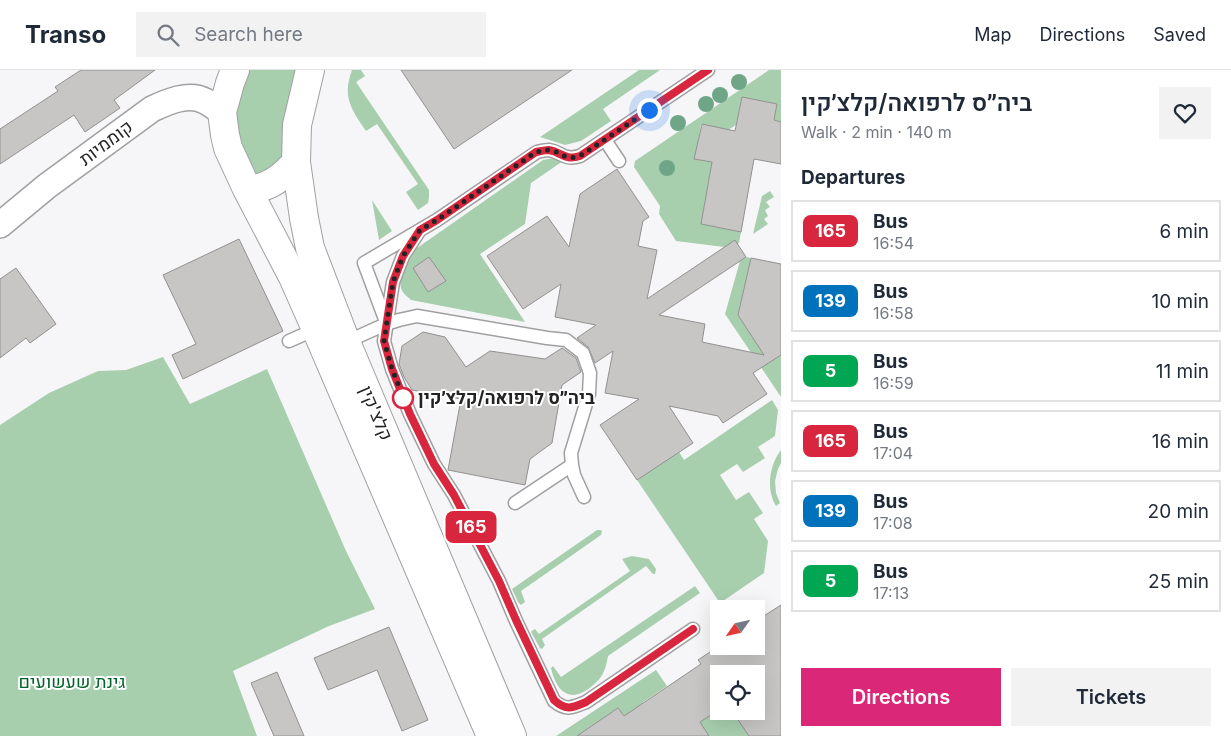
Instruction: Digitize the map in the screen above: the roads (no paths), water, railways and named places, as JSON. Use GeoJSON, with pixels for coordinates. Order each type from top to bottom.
{"type":"FeatureCollection","features":[{"type":"Feature","properties":{"kind":"street"},"geometry":{"type":"LineString","coordinates":[[222,112],[235,70]]}},
{"type":"Feature","properties":{"kind":"street","name":"קלצ'קין"},"geometry":{"type":"LineString","coordinates":[[308,73],[296,125],[296,162],[310,248],[346,342],[512,736]]}},
{"type":"Feature","properties":{"kind":"street","name":"קוממיות"},"geometry":{"type":"LineString","coordinates":[[0,225],[47,186],[152,109],[181,98],[197,98],[204,100],[222,112]]}},
{"type":"Feature","properties":{"kind":"street","name":"קלצ'קין"},"geometry":{"type":"LineString","coordinates":[[222,112],[228,148],[293,278],[316,329],[491,736]]}},
{"type":"Feature","properties":{"kind":"street"},"geometry":{"type":"LineString","coordinates":[[247,189],[255,190],[270,184],[290,170],[296,162]]}},
{"type":"Feature","properties":{"kind":"lane"},"geometry":{"type":"LineString","coordinates":[[386,324],[364,263],[437,220],[536,152],[546,150],[565,157],[573,158],[580,156],[708,70]]}},
{"type":"Feature","properties":{"kind":"lane"},"geometry":{"type":"LineString","coordinates":[[605,140],[619,161]]}},
{"type":"Feature","properties":{"kind":"lane"},"geometry":{"type":"LineString","coordinates":[[420,230],[403,256],[393,282],[384,341],[392,369],[410,414],[434,464],[454,495],[499,581],[554,700],[561,707],[573,708],[586,702],[693,629]]}},
{"type":"Feature","properties":{"kind":"lane"},"geometry":{"type":"LineString","coordinates":[[346,342],[386,324],[417,316],[566,340],[583,353],[590,373],[589,394],[571,453],[574,475],[584,497]]}},
{"type":"Feature","properties":{"kind":"lane"},"geometry":{"type":"LineString","coordinates":[[289,342],[316,329]]}},
{"type":"Feature","properties":{"kind":"lane"},"geometry":{"type":"LineString","coordinates":[[515,503],[572,465]]}},
{"type":"Feature","properties":{"kind":"place","name":"ביה״ס לרפואה/קלצ׳קין"},"geometry":{"type":"Point","coordinates":[403,398]}},
{"type":"Feature","properties":{"kind":"park label","name":"גינת שעשועים"},"geometry":{"type":"Point","coordinates":[72,682]}}]}
